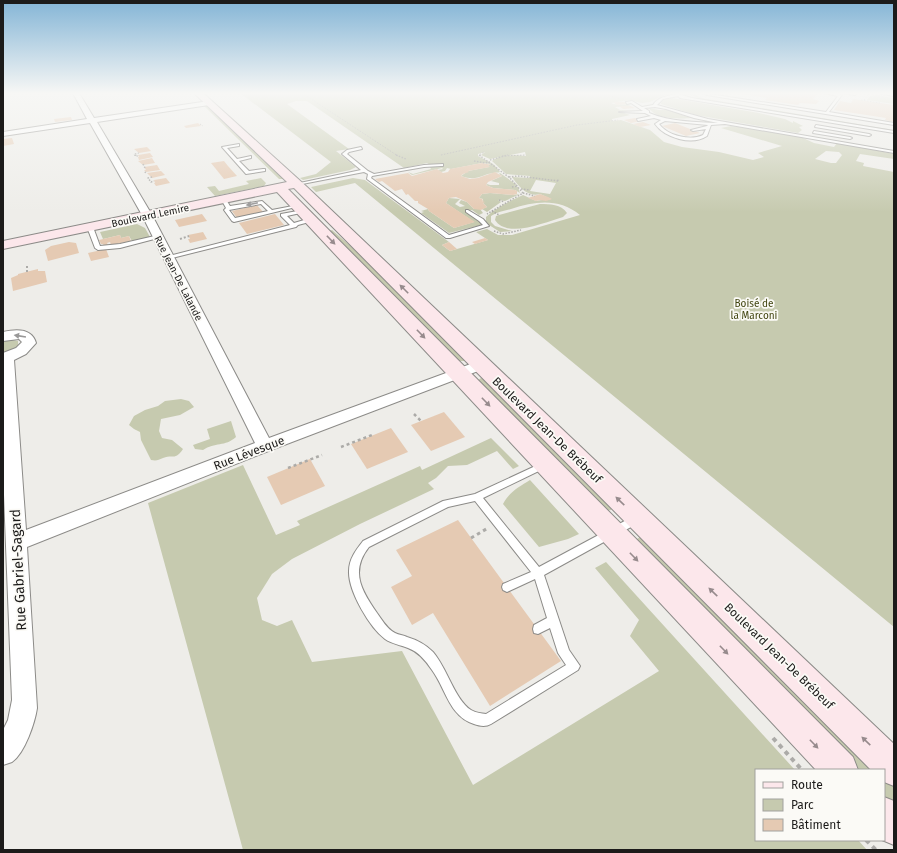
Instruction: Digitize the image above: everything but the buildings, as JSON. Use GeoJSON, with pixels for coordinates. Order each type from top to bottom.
{"type":"FeatureCollection","features":[{"type":"Feature","properties":{"kind":"main road","name":"Boulevard Jean-De Brébeuf"},"geometry":{"type":"LineString","coordinates":[[226,133],[304,212],[470,370],[638,518],[894,768]]}},
{"type":"Feature","properties":{"kind":"main road","name":"Boulevard Jean-De Brébeuf"},"geometry":{"type":"LineString","coordinates":[[241,133],[297,184],[470,370],[546,465],[839,769]]}},
{"type":"Feature","properties":{"kind":"main road","name":"Boulevard Lemire"},"geometry":{"type":"LineString","coordinates":[[3,245],[147,215],[226,204],[271,178],[297,184]]}},
{"type":"Feature","properties":{"kind":"main road"},"geometry":{"type":"LineString","coordinates":[[885,817],[894,826]]}},
{"type":"Feature","properties":{"kind":"street","name":"Rue Jean-De Lalande"},"geometry":{"type":"LineString","coordinates":[[99,133],[147,215],[264,446]]}},
{"type":"Feature","properties":{"kind":"street","name":"Rue Gabriel-Sagard"},"geometry":{"type":"LineString","coordinates":[[3,337],[22,335],[29,339],[26,347],[22,351],[4,359],[18,542],[25,709],[20,728],[3,752]]}},
{"type":"Feature","properties":{"kind":"street","name":"Rue Lévesque"},"geometry":{"type":"LineString","coordinates":[[18,542],[145,494],[264,446],[470,370]]}},
{"type":"Feature","properties":{"kind":"lane"},"geometry":{"type":"LineString","coordinates":[[669,133],[684,138],[698,139],[704,137],[706,133]]}},
{"type":"Feature","properties":{"kind":"lane"},"geometry":{"type":"LineString","coordinates":[[785,133],[894,152]]}},
{"type":"Feature","properties":{"kind":"lane"},"geometry":{"type":"LineString","coordinates":[[810,137],[813,133]]}},
{"type":"Feature","properties":{"kind":"lane"},"geometry":{"type":"LineString","coordinates":[[819,133],[850,138]]}},
{"type":"Feature","properties":{"kind":"lane"},"geometry":{"type":"LineString","coordinates":[[847,144],[853,133]]}},
{"type":"Feature","properties":{"kind":"lane"},"geometry":{"type":"LineString","coordinates":[[858,133],[868,135]]}},
{"type":"Feature","properties":{"kind":"lane"},"geometry":{"type":"LineString","coordinates":[[238,145],[224,147],[248,173],[271,178]]}},
{"type":"Feature","properties":{"kind":"lane"},"geometry":{"type":"LineString","coordinates":[[361,148],[348,151],[344,154],[370,175],[379,175],[424,166],[441,165]]}},
{"type":"Feature","properties":{"kind":"lane"},"geometry":{"type":"LineString","coordinates":[[236,160],[250,157]]}},
{"type":"Feature","properties":{"kind":"lane"},"geometry":{"type":"LineString","coordinates":[[297,184],[364,171]]}},
{"type":"Feature","properties":{"kind":"lane"},"geometry":{"type":"LineString","coordinates":[[370,175],[369,178],[456,243]]}},
{"type":"Feature","properties":{"kind":"lane"},"geometry":{"type":"LineString","coordinates":[[393,196],[400,194]]}},
{"type":"Feature","properties":{"kind":"lane"},"geometry":{"type":"LineString","coordinates":[[271,212],[262,202],[226,204],[226,210],[234,220],[271,212],[304,212]]}},
{"type":"Feature","properties":{"kind":"lane"},"geometry":{"type":"LineString","coordinates":[[413,211],[422,208]]}},
{"type":"Feature","properties":{"kind":"lane"},"geometry":{"type":"LineString","coordinates":[[448,237],[486,226],[481,220],[468,211]]}},
{"type":"Feature","properties":{"kind":"lane"},"geometry":{"type":"LineString","coordinates":[[294,226],[284,215],[304,212]]}},
{"type":"Feature","properties":{"kind":"lane"},"geometry":{"type":"LineString","coordinates":[[168,257],[294,226],[304,212]]}},
{"type":"Feature","properties":{"kind":"lane"},"geometry":{"type":"LineString","coordinates":[[90,227],[99,249],[116,247],[158,237]]}},
{"type":"Feature","properties":{"kind":"lane"},"geometry":{"type":"LineString","coordinates":[[477,497],[538,573],[564,653],[574,666],[487,720],[476,720],[458,707],[433,661],[421,648],[409,642],[396,640],[388,635],[375,620],[361,600],[356,587],[354,572],[355,560],[359,552],[366,544],[446,504],[477,497],[546,465]]}},
{"type":"Feature","properties":{"kind":"lane"},"geometry":{"type":"LineString","coordinates":[[507,587],[538,573],[638,518]]}},
{"type":"Feature","properties":{"kind":"lane"},"geometry":{"type":"LineString","coordinates":[[538,629],[553,620]]}},
{"type":"Feature","properties":{"kind":"path"},"geometry":{"type":"LineString","coordinates":[[362,133],[399,157],[408,159]]}},
{"type":"Feature","properties":{"kind":"path"},"geometry":{"type":"LineString","coordinates":[[439,156],[545,133]]}},
{"type":"Feature","properties":{"kind":"path"},"geometry":{"type":"LineString","coordinates":[[138,156],[135,156],[134,154],[139,152]]}},
{"type":"Feature","properties":{"kind":"path"},"geometry":{"type":"LineString","coordinates":[[484,152],[479,155],[490,161],[519,185],[523,193]]}},
{"type":"Feature","properties":{"kind":"path"},"geometry":{"type":"LineString","coordinates":[[474,161],[485,163],[498,157],[516,154],[526,155]]}},
{"type":"Feature","properties":{"kind":"path"},"geometry":{"type":"LineString","coordinates":[[143,164],[145,168]]}},
{"type":"Feature","properties":{"kind":"path"},"geometry":{"type":"LineString","coordinates":[[493,169],[498,168]]}},
{"type":"Feature","properties":{"kind":"path"},"geometry":{"type":"LineString","coordinates":[[498,173],[502,172]]}},
{"type":"Feature","properties":{"kind":"path"},"geometry":{"type":"LineString","coordinates":[[508,177],[512,175],[562,182]]}},
{"type":"Feature","properties":{"kind":"path"},"geometry":{"type":"LineString","coordinates":[[152,177],[148,178],[151,182],[154,181]]}},
{"type":"Feature","properties":{"kind":"path"},"geometry":{"type":"LineString","coordinates":[[556,179],[559,181]]}},
{"type":"Feature","properties":{"kind":"path"},"geometry":{"type":"LineString","coordinates":[[512,187],[519,185]]}},
{"type":"Feature","properties":{"kind":"path"},"geometry":{"type":"LineString","coordinates":[[521,189],[530,190]]}},
{"type":"Feature","properties":{"kind":"path"},"geometry":{"type":"LineString","coordinates":[[518,193],[535,196]]}},
{"type":"Feature","properties":{"kind":"path"},"geometry":{"type":"LineString","coordinates":[[481,220],[492,210],[523,193]]}},
{"type":"Feature","properties":{"kind":"path"},"geometry":{"type":"LineString","coordinates":[[499,200],[504,203]]}},
{"type":"Feature","properties":{"kind":"path"},"geometry":{"type":"LineString","coordinates":[[492,210],[499,215]]}},
{"type":"Feature","properties":{"kind":"path"},"geometry":{"type":"LineString","coordinates":[[486,226],[501,234],[521,230]]}},
{"type":"Feature","properties":{"kind":"path"},"geometry":{"type":"LineString","coordinates":[[180,239],[189,236]]}},
{"type":"Feature","properties":{"kind":"path"},"geometry":{"type":"LineString","coordinates":[[27,266],[27,272]]}},
{"type":"Feature","properties":{"kind":"path"},"geometry":{"type":"LineString","coordinates":[[414,414],[421,421]]}},
{"type":"Feature","properties":{"kind":"path"},"geometry":{"type":"LineString","coordinates":[[341,447],[372,435]]}},
{"type":"Feature","properties":{"kind":"path"},"geometry":{"type":"LineString","coordinates":[[288,468],[322,455]]}},
{"type":"Feature","properties":{"kind":"path"},"geometry":{"type":"LineString","coordinates":[[471,538],[498,523]]}},
{"type":"Feature","properties":{"kind":"path"},"geometry":{"type":"LineString","coordinates":[[867,841],[876,850]]}},
{"type":"Feature","properties":{"kind":"green space"},"geometry":{"type":"Polygon","coordinates":[[[232,133],[235,133],[284,179],[279,179],[232,133]]]}},
{"type":"Feature","properties":{"kind":"green space","name":"Boisé de la Marconi"},"geometry":{"type":"Polygon","coordinates":[[[292,133],[327,133],[349,149],[336,151],[356,167],[350,170],[303,180],[300,178],[316,174],[331,162],[292,133]]]}},
{"type":"Feature","properties":{"kind":"green space","name":"Boisé de la Marconi"},"geometry":{"type":"Polygon","coordinates":[[[353,133],[653,133],[664,142],[682,147],[719,152],[753,160],[764,157],[758,153],[782,146],[737,133],[775,133],[801,137],[814,143],[834,147],[837,143],[894,154],[894,159],[860,154],[856,161],[864,163],[863,166],[894,172],[894,627],[355,183],[316,192],[311,187],[353,178],[365,180],[449,242],[442,245],[450,251],[488,240],[476,232],[487,229],[498,235],[512,235],[580,215],[564,206],[556,204],[529,204],[491,216],[491,222],[495,226],[512,231],[500,232],[486,223],[486,217],[508,202],[523,195],[536,201],[551,199],[540,194],[536,195],[527,193],[512,177],[529,178],[530,176],[506,174],[492,161],[499,157],[490,159],[481,155],[485,152],[478,154],[478,156],[493,164],[500,172],[475,178],[461,176],[468,171],[489,167],[488,165],[491,164],[482,163],[451,169],[447,168],[445,171],[441,172],[438,170],[443,169],[442,168],[412,175],[408,172],[413,174],[431,169],[430,167],[443,165],[430,165],[427,163],[404,168],[353,133]],[[826,151],[815,159],[836,163],[842,155],[839,152],[826,151]],[[525,152],[506,156],[513,155],[526,156],[525,152]],[[536,180],[530,191],[550,194],[556,183],[536,180]]]}},
{"type":"Feature","properties":{"kind":"green space"},"geometry":{"type":"Polygon","coordinates":[[[500,173],[517,185],[514,186],[518,187],[520,193],[515,190],[493,188],[486,185],[499,185],[499,183],[491,181],[502,176],[499,174],[500,173]]]}},
{"type":"Feature","properties":{"kind":"green space"},"geometry":{"type":"Polygon","coordinates":[[[261,178],[266,183],[264,186],[215,196],[207,187],[215,186],[219,191],[249,184],[246,181],[261,178]]]}},
{"type":"Feature","properties":{"kind":"green space"},"geometry":{"type":"Polygon","coordinates":[[[490,193],[513,195],[520,194],[505,201],[498,200],[501,202],[487,212],[482,209],[487,207],[483,203],[483,199],[479,198],[482,194],[490,193]]]}},
{"type":"Feature","properties":{"kind":"green space"},"geometry":{"type":"Polygon","coordinates":[[[449,198],[460,199],[455,204],[460,207],[465,206],[459,203],[461,200],[467,202],[474,209],[480,209],[483,213],[479,215],[472,210],[466,212],[481,223],[481,225],[449,233],[421,213],[424,212],[421,211],[428,209],[454,228],[474,222],[446,203],[449,198]]]}},
{"type":"Feature","properties":{"kind":"green space"},"geometry":{"type":"Polygon","coordinates":[[[540,204],[551,204],[558,206],[567,213],[563,217],[527,228],[517,229],[501,226],[495,220],[496,216],[540,204]]]}},
{"type":"Feature","properties":{"kind":"green space"},"geometry":{"type":"Polygon","coordinates":[[[137,224],[145,228],[150,237],[132,241],[129,236],[121,238],[120,235],[103,239],[100,232],[137,224]]]}},
{"type":"Feature","properties":{"kind":"green space"},"geometry":{"type":"Polygon","coordinates":[[[332,230],[362,256],[466,359],[465,361],[458,361],[330,231],[332,230]]]}},
{"type":"Feature","properties":{"kind":"green space"},"geometry":{"type":"Polygon","coordinates":[[[3,341],[18,341],[18,345],[14,349],[3,353],[3,341]]]}},
{"type":"Feature","properties":{"kind":"green space"},"geometry":{"type":"Polygon","coordinates":[[[481,378],[484,379],[612,507],[611,510],[606,511],[477,381],[481,378]]]}},
{"type":"Feature","properties":{"kind":"green space"},"geometry":{"type":"Polygon","coordinates":[[[181,399],[189,401],[194,407],[180,415],[161,419],[159,431],[162,438],[172,440],[183,449],[176,456],[151,460],[141,440],[140,432],[129,425],[134,416],[145,410],[158,406],[165,401],[181,399]]]}},
{"type":"Feature","properties":{"kind":"green space"},"geometry":{"type":"Polygon","coordinates":[[[231,421],[236,437],[228,442],[203,450],[195,449],[193,445],[210,439],[207,429],[231,421]]]}},
{"type":"Feature","properties":{"kind":"green space"},"geometry":{"type":"Polygon","coordinates":[[[491,438],[519,466],[513,469],[497,451],[467,465],[448,466],[436,478],[428,483],[434,489],[360,524],[292,559],[272,574],[257,598],[262,620],[277,626],[292,620],[312,662],[402,651],[473,785],[659,671],[630,636],[639,620],[595,568],[606,562],[794,769],[755,769],[755,841],[859,841],[867,850],[243,850],[148,503],[243,465],[276,535],[300,525],[297,521],[420,466],[422,470],[491,438]]]}},
{"type":"Feature","properties":{"kind":"green space"},"geometry":{"type":"Polygon","coordinates":[[[530,480],[579,534],[568,539],[539,547],[503,504],[511,493],[530,480]]]}},
{"type":"Feature","properties":{"kind":"green space"},"geometry":{"type":"Polygon","coordinates":[[[640,537],[644,539],[877,769],[858,769],[638,546],[636,542],[640,537]]]}},
{"type":"Feature","properties":{"kind":"green space"},"geometry":{"type":"Polygon","coordinates":[[[885,777],[894,786],[894,805],[885,796],[885,777]]]}}]}
